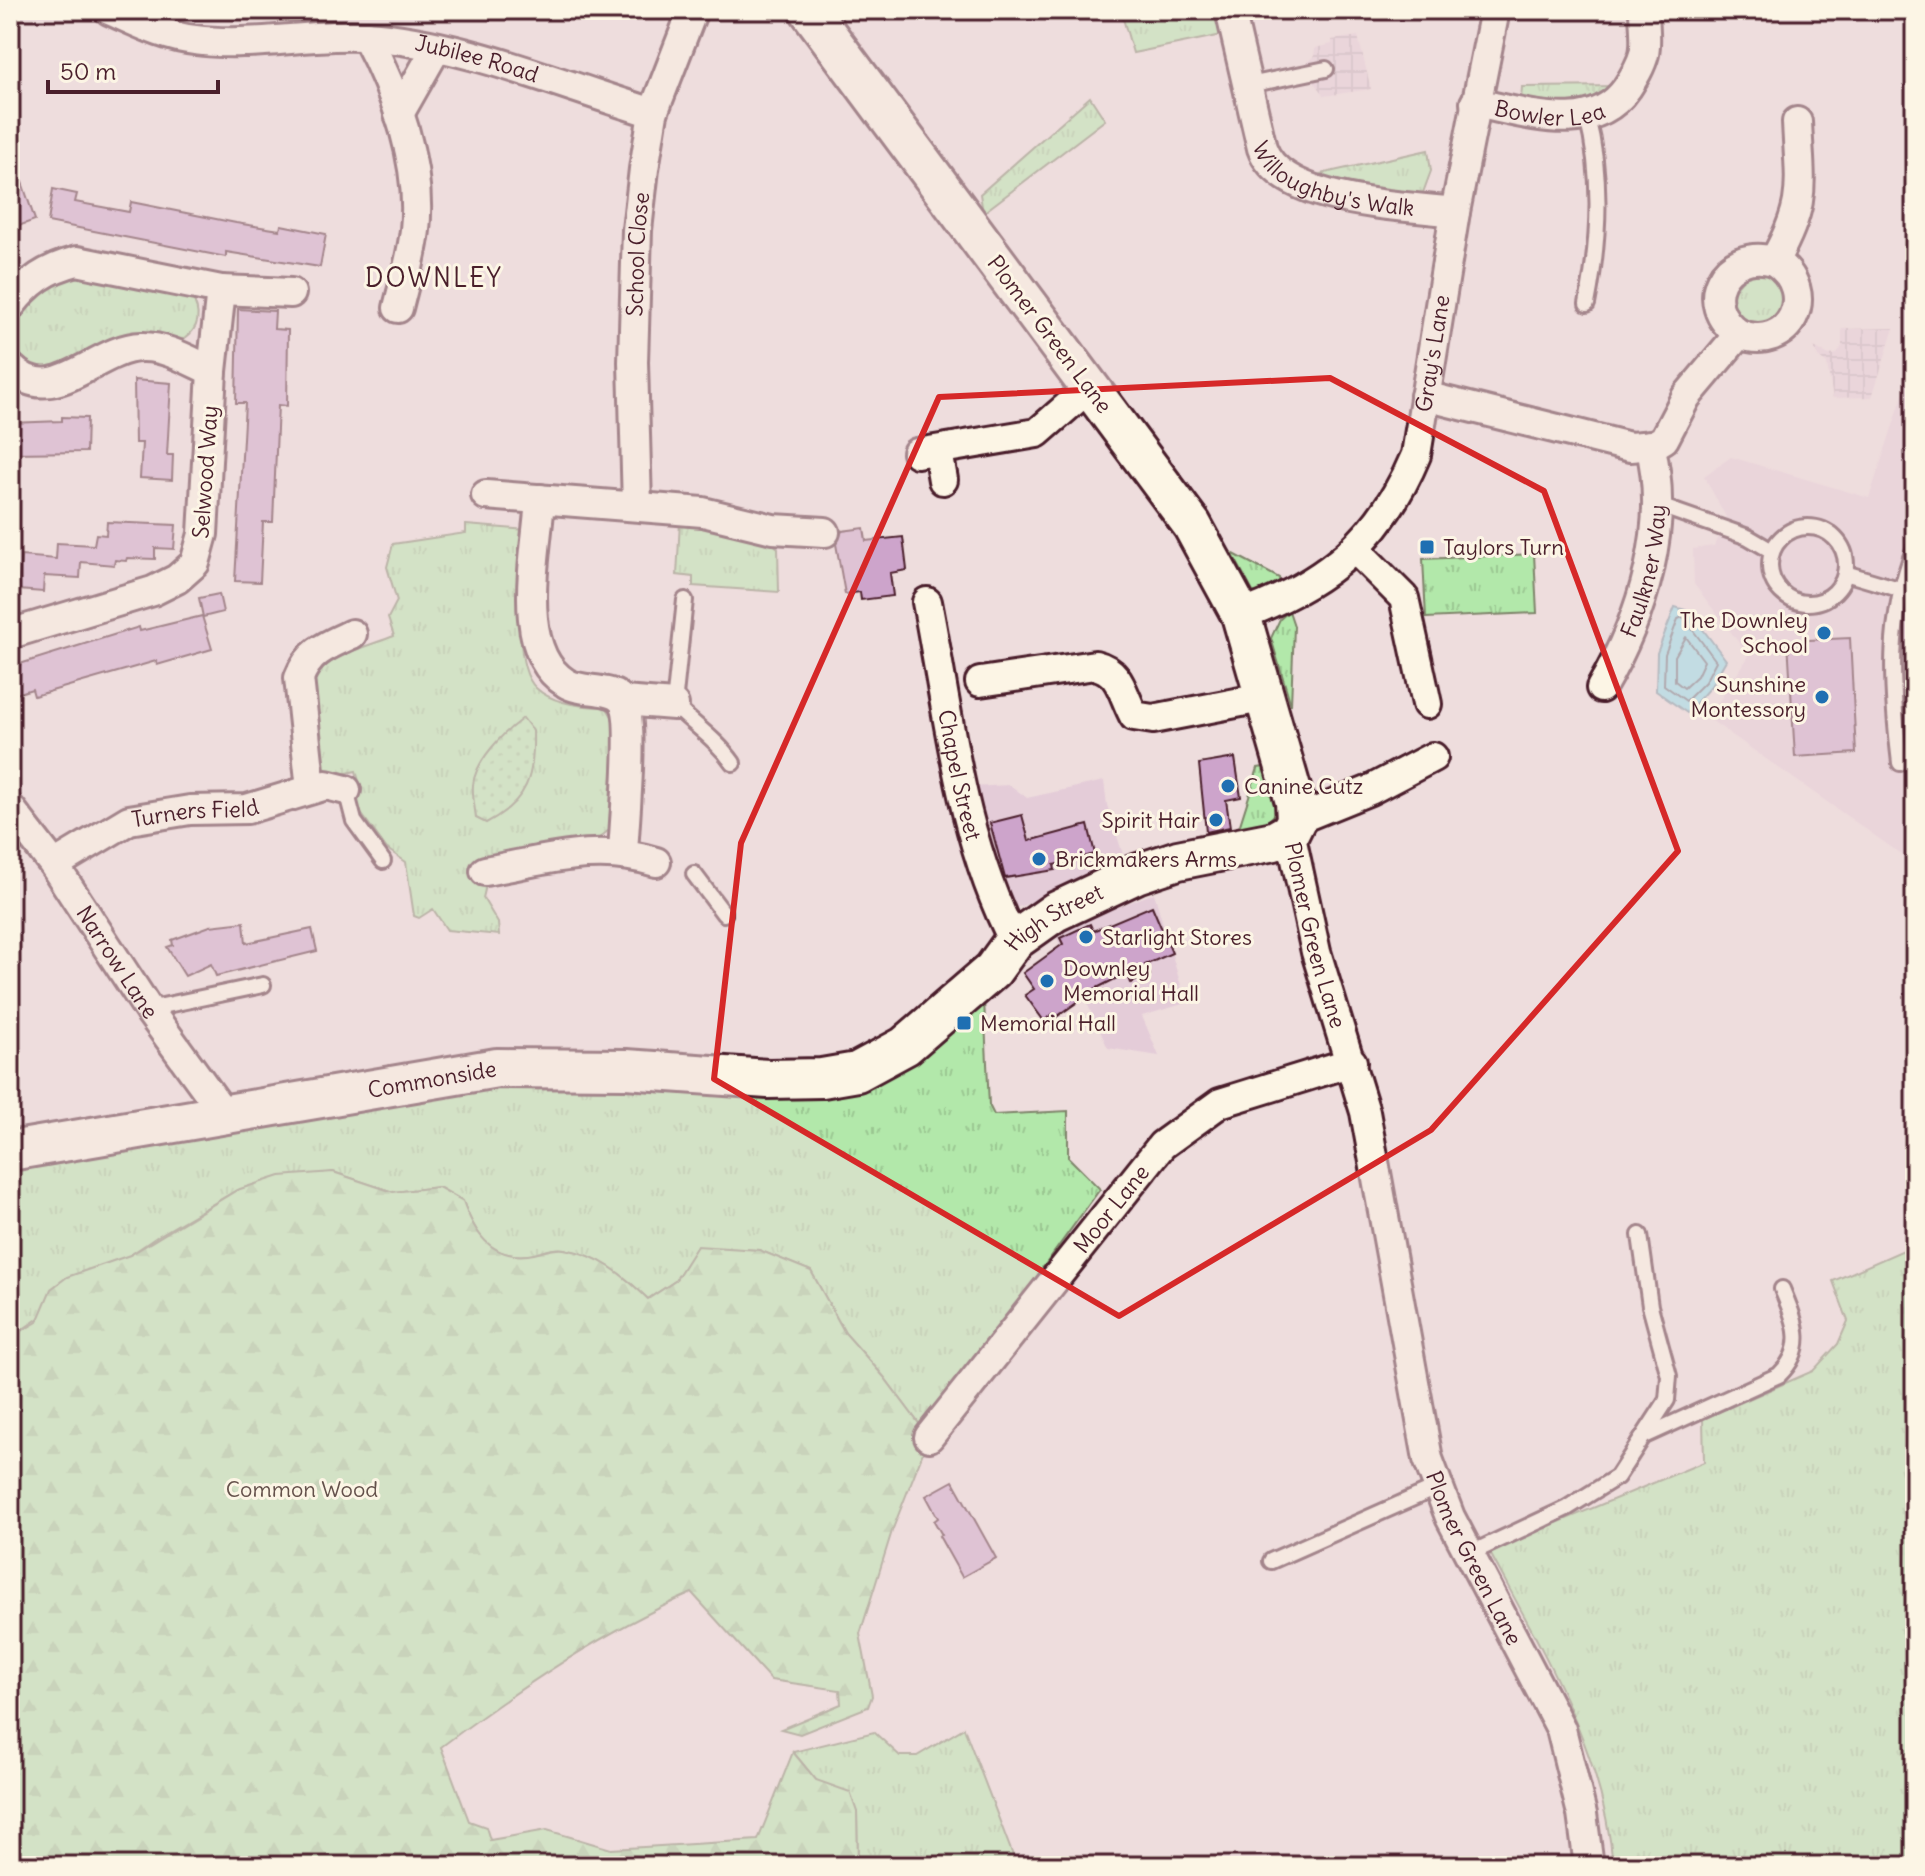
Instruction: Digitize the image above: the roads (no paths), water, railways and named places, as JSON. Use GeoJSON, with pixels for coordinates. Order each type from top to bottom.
{"type":"FeatureCollection","features":[{"type":"Feature","properties":{"kind":"street","name":"Jubilee Road"},"geometry":{"type":"LineString","coordinates":[[109,10],[153,29],[193,40],[236,42],[331,34],[437,47],[653,113]]}},
{"type":"Feature","properties":{"kind":"street","name":"School Close"},"geometry":{"type":"LineString","coordinates":[[637,506],[633,362],[637,245],[653,113],[693,10]]}},
{"type":"Feature","properties":{"kind":"street","name":"Plomer Green Lane"},"geometry":{"type":"LineString","coordinates":[[809,10],[1192,525],[1241,615],[1267,697],[1316,952],[1352,1062],[1370,1140],[1420,1424],[1438,1487],[1469,1554],[1561,1729],[1582,1814],[1589,1866]]}},
{"type":"Feature","properties":{"kind":"street","name":"Willoughby's Walk"},"geometry":{"type":"LineString","coordinates":[[1230,10],[1262,148],[1266,160],[1281,175],[1307,188],[1343,196],[1455,212]]}},
{"type":"Feature","properties":{"kind":"street","name":"Gray's Lane"},"geometry":{"type":"LineString","coordinates":[[1241,615],[1298,591],[1337,566],[1355,549],[1401,491],[1416,455],[1455,212],[1495,10]]}},
{"type":"Feature","properties":{"kind":"street","name":"Bowler Lea"},"geometry":{"type":"LineString","coordinates":[[1475,103],[1540,116],[1587,117],[1605,110],[1622,94],[1636,74],[1644,53],[1644,10]]}},
{"type":"Feature","properties":{"kind":"street"},"geometry":{"type":"LineString","coordinates":[[366,36],[399,114],[417,207],[415,232],[398,308]]}},
{"type":"Feature","properties":{"kind":"street"},"geometry":{"type":"LineString","coordinates":[[399,114],[437,47]]}},
{"type":"Feature","properties":{"kind":"street"},"geometry":{"type":"LineString","coordinates":[[1774,261],[1799,208],[1797,122]]}},
{"type":"Feature","properties":{"kind":"street"},"geometry":{"type":"LineString","coordinates":[[1750,258],[1774,261],[1793,279],[1797,292],[1792,319],[1773,335],[1760,339],[1739,334],[1723,320],[1718,308],[1723,277],[1738,262],[1750,258]]}},
{"type":"Feature","properties":{"kind":"street"},"geometry":{"type":"LineString","coordinates":[[10,306],[32,279],[55,266],[77,261],[221,290],[291,293]]}},
{"type":"Feature","properties":{"kind":"street","name":"Selwood Way"},"geometry":{"type":"LineString","coordinates":[[10,634],[153,591],[177,579],[195,563],[203,534],[212,371],[221,290]]}},
{"type":"Feature","properties":{"kind":"street"},"geometry":{"type":"LineString","coordinates":[[1425,396],[1615,444],[1650,445],[1664,439],[1686,397],[1739,334]]}},
{"type":"Feature","properties":{"kind":"street"},"geometry":{"type":"LineString","coordinates":[[10,367],[19,376],[38,383],[60,382],[116,351],[142,347],[168,351],[212,371]]}},
{"type":"Feature","properties":{"kind":"street"},"geometry":{"type":"LineString","coordinates":[[943,480],[927,452],[1037,433],[1091,386]]}},
{"type":"Feature","properties":{"kind":"street","name":"Faulkner Way"},"geometry":{"type":"LineString","coordinates":[[1601,688],[1633,626],[1646,579],[1658,487],[1650,445]]}},
{"type":"Feature","properties":{"kind":"street"},"geometry":{"type":"LineString","coordinates":[[486,495],[703,512],[773,529],[825,532]]}},
{"type":"Feature","properties":{"kind":"street"},"geometry":{"type":"LineString","coordinates":[[540,499],[533,609],[535,644],[554,675],[569,685],[615,694],[623,701],[674,705]]}},
{"type":"Feature","properties":{"kind":"street"},"geometry":{"type":"LineString","coordinates":[[1355,549],[1404,598],[1427,704]]}},
{"type":"Feature","properties":{"kind":"street","name":"Chapel Street"},"geometry":{"type":"LineString","coordinates":[[927,602],[976,844],[994,903],[1014,941]]}},
{"type":"Feature","properties":{"kind":"street"},"geometry":{"type":"LineString","coordinates":[[311,789],[299,678],[305,662],[318,649],[352,634]]}},
{"type":"Feature","properties":{"kind":"street"},"geometry":{"type":"LineString","coordinates":[[980,682],[1095,665],[1110,668],[1134,716],[1153,719],[1267,697]]}},
{"type":"Feature","properties":{"kind":"street"},"geometry":{"type":"LineString","coordinates":[[623,701],[628,729],[623,853]]}},
{"type":"Feature","properties":{"kind":"street"},"geometry":{"type":"LineString","coordinates":[[1293,826],[1433,757]]}},
{"type":"Feature","properties":{"kind":"street","name":"Turners Field"},"geometry":{"type":"LineString","coordinates":[[54,865],[129,820],[190,810],[247,809],[326,785],[346,790]]}},
{"type":"Feature","properties":{"kind":"street","name":"Narrow Lane"},"geometry":{"type":"LineString","coordinates":[[10,808],[54,865],[148,1009],[225,1115]]}},
{"type":"Feature","properties":{"kind":"street","name":"High Street"},"geometry":{"type":"LineString","coordinates":[[857,1072],[905,1046],[993,970],[1014,941],[1055,912],[1136,874],[1215,851],[1274,841],[1293,826]]}},
{"type":"Feature","properties":{"kind":"street"},"geometry":{"type":"LineString","coordinates":[[485,871],[585,853],[623,853],[658,863]]}},
{"type":"Feature","properties":{"kind":"street","name":"Moor Lane"},"geometry":{"type":"LineString","coordinates":[[929,1437],[1162,1145],[1220,1103],[1352,1062]]}},
{"type":"Feature","properties":{"kind":"street","name":"Commonside"},"geometry":{"type":"LineString","coordinates":[[10,1151],[497,1068],[626,1069],[768,1079],[822,1078],[857,1072]]}},
{"type":"Feature","properties":{"kind":"lane"},"geometry":{"type":"LineString","coordinates":[[1249,85],[1326,69]]}},
{"type":"Feature","properties":{"kind":"lane"},"geometry":{"type":"LineString","coordinates":[[1587,117],[1595,157],[1597,228],[1587,304]]}},
{"type":"Feature","properties":{"kind":"lane"},"geometry":{"type":"LineString","coordinates":[[1657,505],[1748,537],[1772,551]]}},
{"type":"Feature","properties":{"kind":"lane"},"geometry":{"type":"LineString","coordinates":[[1808,527],[1819,529],[1829,533],[1843,551],[1845,573],[1835,592],[1827,598],[1817,602],[1796,602],[1773,582],[1770,572],[1772,551],[1786,533],[1808,527]]}},
{"type":"Feature","properties":{"kind":"lane"},"geometry":{"type":"LineString","coordinates":[[1900,763],[1891,675],[1899,589],[1915,547]]}},
{"type":"Feature","properties":{"kind":"lane"},"geometry":{"type":"LineString","coordinates":[[1845,573],[1899,589]]}},
{"type":"Feature","properties":{"kind":"lane"},"geometry":{"type":"LineString","coordinates":[[685,600],[674,705],[702,733],[718,742],[733,763]]}},
{"type":"Feature","properties":{"kind":"lane"},"geometry":{"type":"LineString","coordinates":[[346,790],[354,821],[383,861]]}},
{"type":"Feature","properties":{"kind":"lane"},"geometry":{"type":"LineString","coordinates":[[694,874],[724,914]]}},
{"type":"Feature","properties":{"kind":"lane"},"geometry":{"type":"LineString","coordinates":[[148,1009],[263,985]]}},
{"type":"Feature","properties":{"kind":"lane"},"geometry":{"type":"LineString","coordinates":[[1469,1554],[1567,1508],[1617,1477],[1667,1400],[1669,1376],[1650,1306],[1640,1235]]}},
{"type":"Feature","properties":{"kind":"lane"},"geometry":{"type":"LineString","coordinates":[[1647,1435],[1779,1375],[1788,1366],[1798,1342],[1798,1328],[1782,1289]]}},
{"type":"Feature","properties":{"kind":"lane"},"geometry":{"type":"LineString","coordinates":[[1271,1561],[1438,1487]]}},
{"type":"Feature","properties":{"kind":"water"},"geometry":{"type":"Polygon","coordinates":[[[1675,607],[1689,611],[1726,660],[1711,686],[1687,713],[1656,691],[1657,653],[1675,607]]]}},
{"type":"Feature","properties":{"kind":"place","name":"Taylors Turn"},"geometry":{"type":"Point","coordinates":[1427,547]}},
{"type":"Feature","properties":{"kind":"place","name":"The Downley School"},"geometry":{"type":"Point","coordinates":[1824,633]}},
{"type":"Feature","properties":{"kind":"place","name":"Sunshine Montessory"},"geometry":{"type":"Point","coordinates":[1822,697]}},
{"type":"Feature","properties":{"kind":"place","name":"Canine Cutz"},"geometry":{"type":"Point","coordinates":[1228,786]}},
{"type":"Feature","properties":{"kind":"place","name":"Spirit Hair"},"geometry":{"type":"Point","coordinates":[1216,820]}},
{"type":"Feature","properties":{"kind":"place","name":"Brickmakers Arms"},"geometry":{"type":"Point","coordinates":[1039,859]}},
{"type":"Feature","properties":{"kind":"place","name":"Starlight Stores"},"geometry":{"type":"Point","coordinates":[1086,937]}},
{"type":"Feature","properties":{"kind":"place","name":"Downley Memorial Hall"},"geometry":{"type":"Point","coordinates":[1047,981]}},
{"type":"Feature","properties":{"kind":"place","name":"Memorial Hall"},"geometry":{"type":"Point","coordinates":[964,1023]}},
{"type":"Feature","properties":{"kind":"district","name":"DOWNLEY"},"geometry":{"type":"Point","coordinates":[434,277]}},
{"type":"Feature","properties":{"kind":"park label","name":"Common Wood"},"geometry":{"type":"Point","coordinates":[302,1489]}}]}
